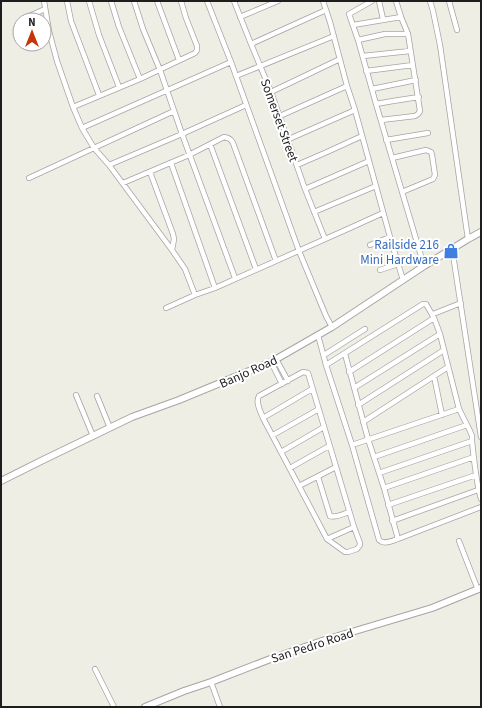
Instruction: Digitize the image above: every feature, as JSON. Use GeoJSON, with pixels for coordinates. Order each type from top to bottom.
{"type":"FeatureCollection","features":[{"type":"Feature","properties":{"kind":"street"},"geometry":{"type":"LineString","coordinates":[[44,1],[45,12]]}},
{"type":"Feature","properties":{"kind":"street"},"geometry":{"type":"LineString","coordinates":[[67,1],[71,21],[99,95]]}},
{"type":"Feature","properties":{"kind":"street"},"geometry":{"type":"LineString","coordinates":[[89,1],[119,87]]}},
{"type":"Feature","properties":{"kind":"street"},"geometry":{"type":"LineString","coordinates":[[111,1],[119,27],[140,79]]}},
{"type":"Feature","properties":{"kind":"street"},"geometry":{"type":"LineString","coordinates":[[134,1],[235,278]]}},
{"type":"Feature","properties":{"kind":"street"},"geometry":{"type":"LineString","coordinates":[[157,1],[179,60]]}},
{"type":"Feature","properties":{"kind":"street"},"geometry":{"type":"LineString","coordinates":[[73,107],[140,79],[195,53],[197,46],[181,1]]}},
{"type":"Feature","properties":{"kind":"street"},"geometry":{"type":"LineString","coordinates":[[207,1],[231,62],[299,251],[332,327]]}},
{"type":"Feature","properties":{"kind":"street","name":"Somerset Street"},"geometry":{"type":"LineString","coordinates":[[234,1],[289,139],[305,189],[325,239]]}},
{"type":"Feature","properties":{"kind":"street"},"geometry":{"type":"LineString","coordinates":[[240,17],[278,1]]}},
{"type":"Feature","properties":{"kind":"street"},"geometry":{"type":"LineString","coordinates":[[323,1],[403,280]]}},
{"type":"Feature","properties":{"kind":"street"},"geometry":{"type":"LineString","coordinates":[[372,1],[349,14],[363,56],[386,140],[424,266]]}},
{"type":"Feature","properties":{"kind":"street"},"geometry":{"type":"LineString","coordinates":[[379,1],[383,19]]}},
{"type":"Feature","properties":{"kind":"street"},"geometry":{"type":"LineString","coordinates":[[381,120],[415,116],[420,111],[408,34],[400,17],[396,1]]}},
{"type":"Feature","properties":{"kind":"street"},"geometry":{"type":"LineString","coordinates":[[430,1],[440,45],[468,239]]}},
{"type":"Feature","properties":{"kind":"street"},"geometry":{"type":"LineString","coordinates":[[449,1],[457,30]]}},
{"type":"Feature","properties":{"kind":"street"},"geometry":{"type":"LineString","coordinates":[[38,12],[45,9]]}},
{"type":"Feature","properties":{"kind":"street"},"geometry":{"type":"LineString","coordinates":[[251,44],[326,10]]}},
{"type":"Feature","properties":{"kind":"street"},"geometry":{"type":"LineString","coordinates":[[353,25],[400,17]]}},
{"type":"Feature","properties":{"kind":"street"},"geometry":{"type":"LineString","coordinates":[[358,40],[385,34],[408,34]]}},
{"type":"Feature","properties":{"kind":"street"},"geometry":{"type":"LineString","coordinates":[[236,76],[334,36]]}},
{"type":"Feature","properties":{"kind":"street"},"geometry":{"type":"LineString","coordinates":[[52,48],[82,128],[94,148],[110,165],[185,269],[195,295]]}},
{"type":"Feature","properties":{"kind":"street"},"geometry":{"type":"LineString","coordinates":[[363,56],[410,51]]}},
{"type":"Feature","properties":{"kind":"street"},"geometry":{"type":"LineString","coordinates":[[271,92],[340,60]]}},
{"type":"Feature","properties":{"kind":"street"},"geometry":{"type":"LineString","coordinates":[[82,128],[231,62]]}},
{"type":"Feature","properties":{"kind":"street"},"geometry":{"type":"LineString","coordinates":[[366,71],[413,65]]}},
{"type":"Feature","properties":{"kind":"street"},"geometry":{"type":"LineString","coordinates":[[372,89],[416,80]]}},
{"type":"Feature","properties":{"kind":"street"},"geometry":{"type":"LineString","coordinates":[[280,116],[347,86]]}},
{"type":"Feature","properties":{"kind":"street"},"geometry":{"type":"LineString","coordinates":[[376,104],[393,100],[419,97]]}},
{"type":"Feature","properties":{"kind":"street"},"geometry":{"type":"LineString","coordinates":[[110,165],[246,105]]}},
{"type":"Feature","properties":{"kind":"street"},"geometry":{"type":"LineString","coordinates":[[289,139],[355,110]]}},
{"type":"Feature","properties":{"kind":"street"},"geometry":{"type":"LineString","coordinates":[[28,178],[174,111]]}},
{"type":"Feature","properties":{"kind":"street"},"geometry":{"type":"LineString","coordinates":[[386,140],[428,133]]}},
{"type":"Feature","properties":{"kind":"street"},"geometry":{"type":"LineString","coordinates":[[297,165],[362,136]]}},
{"type":"Feature","properties":{"kind":"street"},"geometry":{"type":"LineString","coordinates":[[123,183],[189,155],[224,137],[230,139],[233,143],[276,261]]}},
{"type":"Feature","properties":{"kind":"street"},"geometry":{"type":"LineString","coordinates":[[210,144],[256,269]]}},
{"type":"Feature","properties":{"kind":"street"},"geometry":{"type":"LineString","coordinates":[[392,158],[426,150],[431,152],[432,155],[435,176],[433,179],[402,192]]}},
{"type":"Feature","properties":{"kind":"street"},"geometry":{"type":"LineString","coordinates":[[305,189],[369,161]]}},
{"type":"Feature","properties":{"kind":"street"},"geometry":{"type":"LineString","coordinates":[[171,163],[215,288]]}},
{"type":"Feature","properties":{"kind":"street"},"geometry":{"type":"LineString","coordinates":[[150,172],[173,234],[172,250]]}},
{"type":"Feature","properties":{"kind":"street"},"geometry":{"type":"LineString","coordinates":[[314,212],[376,186]]}},
{"type":"Feature","properties":{"kind":"street"},"geometry":{"type":"LineString","coordinates":[[166,308],[215,288],[383,213]]}},
{"type":"Feature","properties":{"kind":"street","name":"Banjo Road"},"geometry":{"type":"LineString","coordinates":[[1,481],[132,417],[186,397],[274,361],[332,327],[452,248],[481,232]]}},
{"type":"Feature","properties":{"kind":"street"},"geometry":{"type":"LineString","coordinates":[[370,245],[390,237]]}},
{"type":"Feature","properties":{"kind":"street"},"geometry":{"type":"LineString","coordinates":[[452,248],[479,408],[481,437]]}},
{"type":"Feature","properties":{"kind":"street"},"geometry":{"type":"LineString","coordinates":[[380,270],[398,264]]}},
{"type":"Feature","properties":{"kind":"street"},"geometry":{"type":"LineString","coordinates":[[349,372],[434,316],[461,303]]}},
{"type":"Feature","properties":{"kind":"street"},"geometry":{"type":"LineString","coordinates":[[326,364],[345,354],[423,304],[428,305],[434,316],[440,334],[459,409],[472,436],[478,490],[481,499]]}},
{"type":"Feature","properties":{"kind":"street"},"geometry":{"type":"LineString","coordinates":[[324,355],[365,329]]}},
{"type":"Feature","properties":{"kind":"street"},"geometry":{"type":"LineString","coordinates":[[354,388],[440,334]]}},
{"type":"Feature","properties":{"kind":"street"},"geometry":{"type":"LineString","coordinates":[[318,335],[352,445],[379,540],[384,543],[398,539],[481,508]]}},
{"type":"Feature","properties":{"kind":"street"},"geometry":{"type":"LineString","coordinates":[[358,405],[444,350]]}},
{"type":"Feature","properties":{"kind":"street"},"geometry":{"type":"LineString","coordinates":[[345,354],[358,405],[398,539]]}},
{"type":"Feature","properties":{"kind":"street"},"geometry":{"type":"LineString","coordinates":[[274,361],[288,381]]}},
{"type":"Feature","properties":{"kind":"street"},"geometry":{"type":"LineString","coordinates":[[274,361],[282,384]]}},
{"type":"Feature","properties":{"kind":"street"},"geometry":{"type":"LineString","coordinates":[[363,422],[448,367]]}},
{"type":"Feature","properties":{"kind":"street"},"geometry":{"type":"LineString","coordinates":[[304,372],[308,373],[349,512],[360,543],[357,549],[345,552],[327,539],[263,418],[257,403],[259,396],[288,381],[304,372]]}},
{"type":"Feature","properties":{"kind":"street"},"geometry":{"type":"LineString","coordinates":[[434,376],[442,415]]}},
{"type":"Feature","properties":{"kind":"street"},"geometry":{"type":"LineString","coordinates":[[263,418],[312,389]]}},
{"type":"Feature","properties":{"kind":"street"},"geometry":{"type":"LineString","coordinates":[[76,395],[93,436]]}},
{"type":"Feature","properties":{"kind":"street"},"geometry":{"type":"LineString","coordinates":[[96,396],[110,428]]}},
{"type":"Feature","properties":{"kind":"street"},"geometry":{"type":"LineString","coordinates":[[272,435],[319,409]]}},
{"type":"Feature","properties":{"kind":"street"},"geometry":{"type":"LineString","coordinates":[[352,445],[459,409]]}},
{"type":"Feature","properties":{"kind":"street"},"geometry":{"type":"LineString","coordinates":[[374,457],[467,424]]}},
{"type":"Feature","properties":{"kind":"street"},"geometry":{"type":"LineString","coordinates":[[281,452],[324,427]]}},
{"type":"Feature","properties":{"kind":"street"},"geometry":{"type":"LineString","coordinates":[[379,473],[472,441]]}},
{"type":"Feature","properties":{"kind":"street"},"geometry":{"type":"LineString","coordinates":[[290,468],[329,446]]}},
{"type":"Feature","properties":{"kind":"street"},"geometry":{"type":"LineString","coordinates":[[384,488],[474,457]]}},
{"type":"Feature","properties":{"kind":"street"},"geometry":{"type":"LineString","coordinates":[[300,486],[336,467]]}},
{"type":"Feature","properties":{"kind":"street"},"geometry":{"type":"LineString","coordinates":[[388,505],[476,475]]}},
{"type":"Feature","properties":{"kind":"street"},"geometry":{"type":"LineString","coordinates":[[318,477],[330,516],[333,517],[349,512]]}},
{"type":"Feature","properties":{"kind":"street"},"geometry":{"type":"LineString","coordinates":[[392,521],[478,490]]}},
{"type":"Feature","properties":{"kind":"street"},"geometry":{"type":"LineString","coordinates":[[327,539],[354,527]]}},
{"type":"Feature","properties":{"kind":"street"},"geometry":{"type":"LineString","coordinates":[[459,540],[479,589]]}},
{"type":"Feature","properties":{"kind":"street","name":"San Pedro Road"},"geometry":{"type":"LineString","coordinates":[[146,707],[184,691],[273,658],[325,640],[427,609],[479,589]]}},
{"type":"Feature","properties":{"kind":"street"},"geometry":{"type":"LineString","coordinates":[[95,669],[114,707]]}},
{"type":"Feature","properties":{"kind":"street"},"geometry":{"type":"LineString","coordinates":[[211,682],[220,707]]}},
{"type":"Feature","properties":{"kind":"place","name":"Railside 216 Mini Hardware"},"geometry":{"type":"Point","coordinates":[451,251]}}]}
